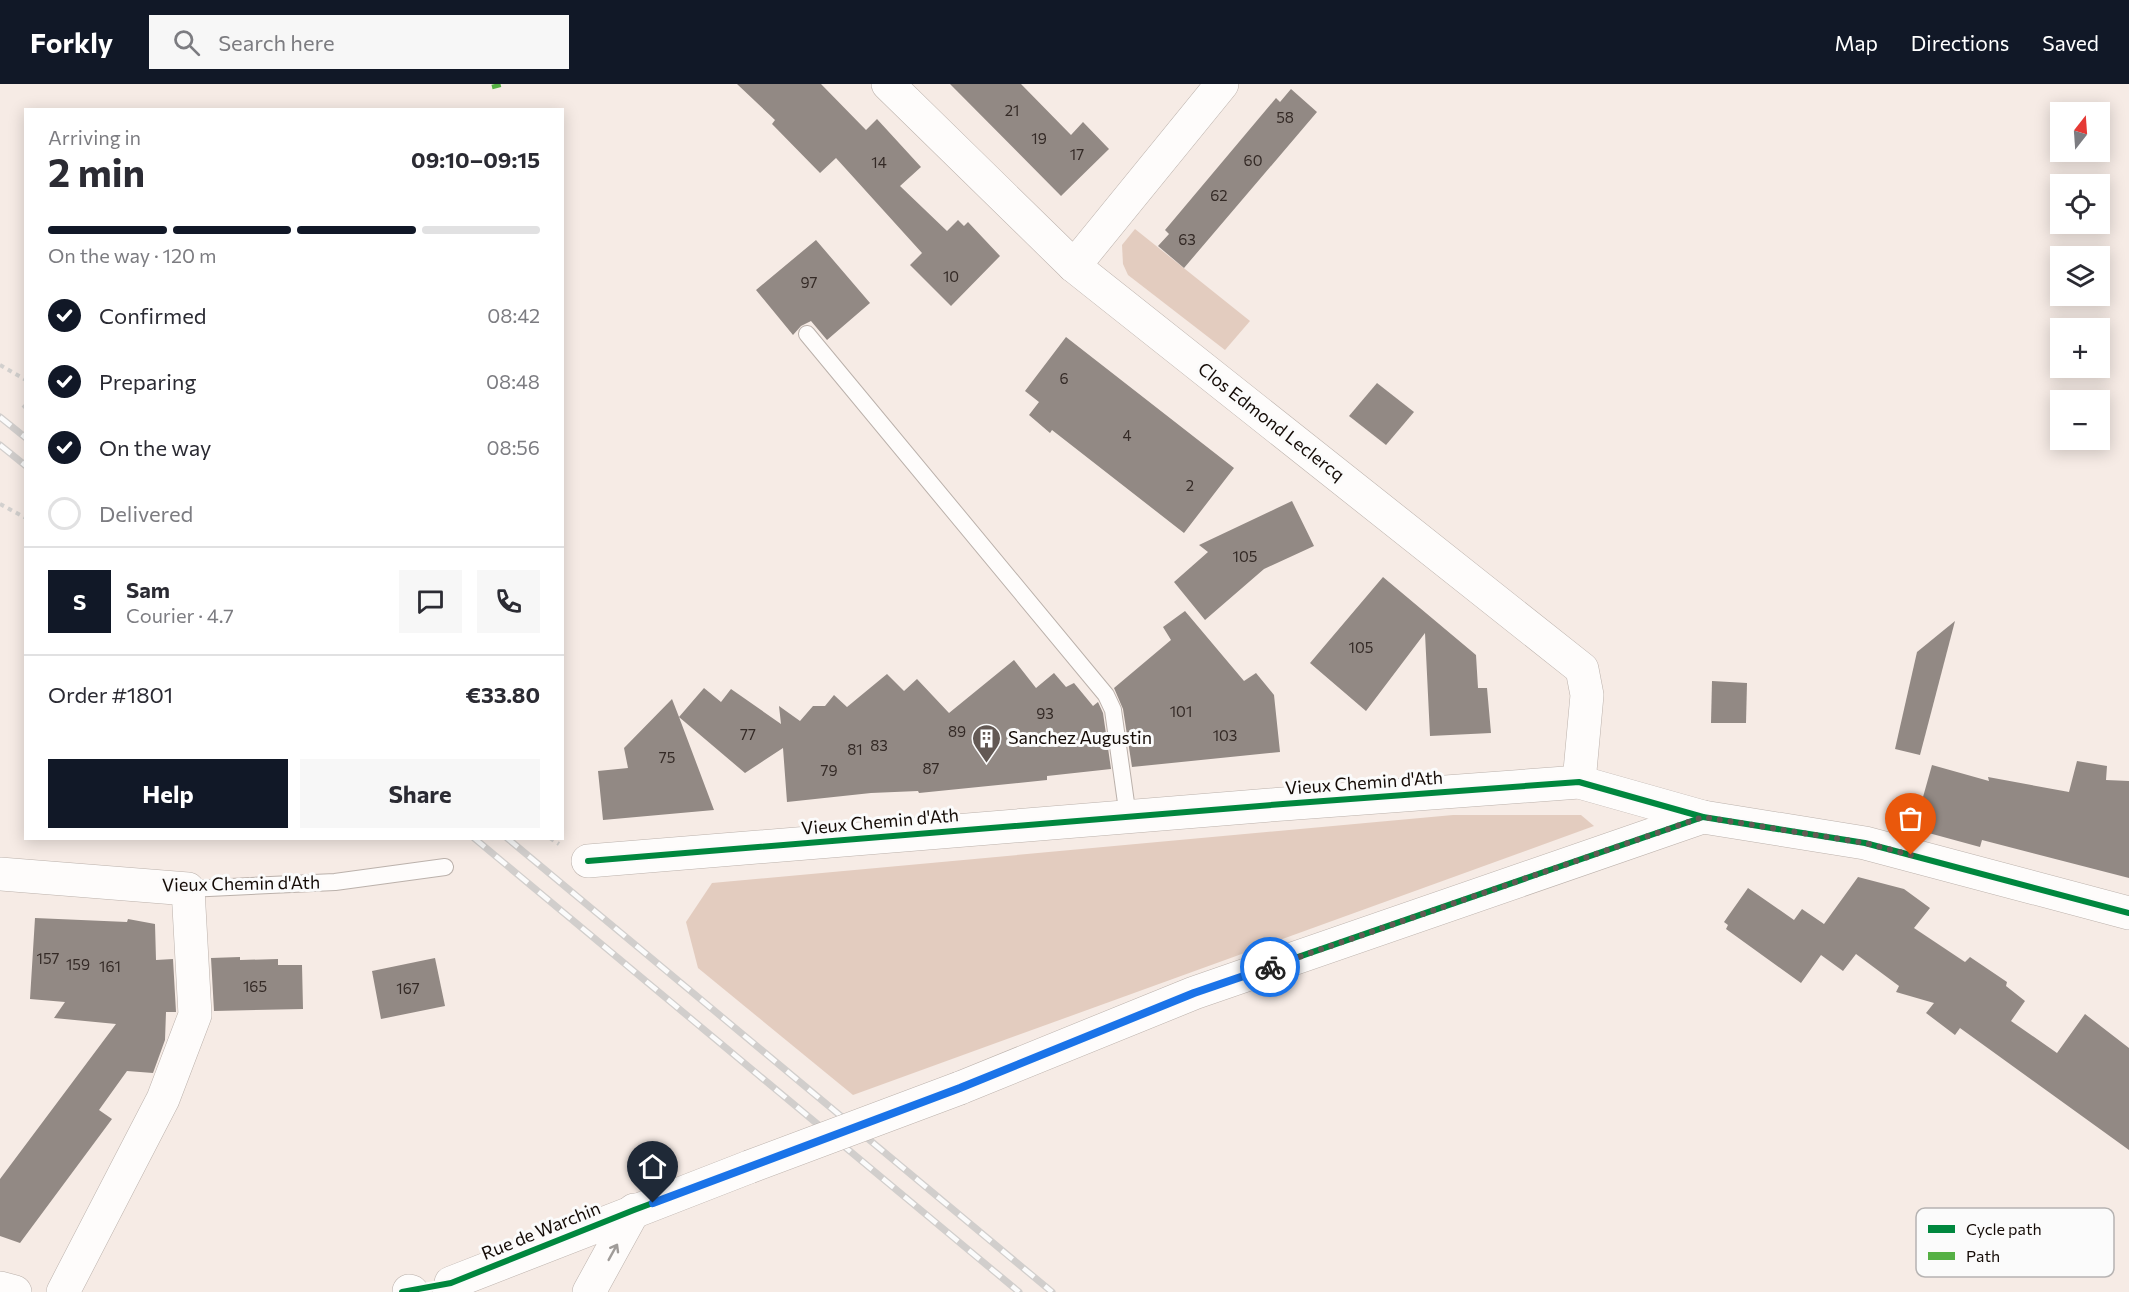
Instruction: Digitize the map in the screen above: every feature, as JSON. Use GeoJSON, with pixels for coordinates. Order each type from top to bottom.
{"type":"FeatureCollection","features":[{"type":"Feature","properties":{"kind":"street","name":"Clos Edmond Leclercq"},"geometry":{"type":"LineString","coordinates":[[888,84],[1074,266],[1582,669],[1587,695],[1580,782]]}},
{"type":"Feature","properties":{"kind":"street"},"geometry":{"type":"LineString","coordinates":[[1074,266],[1222,84]]}},
{"type":"Feature","properties":{"kind":"street","name":"Vieux Chemin d'Ath"},"geometry":{"type":"LineString","coordinates":[[588,861],[1580,782],[1703,817],[1865,843],[2129,913]]}},
{"type":"Feature","properties":{"kind":"street","name":"Rue de Warchin"},"geometry":{"type":"LineString","coordinates":[[408,1292],[450,1287],[634,1210],[960,1088],[1194,993],[1703,817]]}},
{"type":"Feature","properties":{"kind":"street","name":"Vieux Chemin d'Ath"},"geometry":{"type":"LineString","coordinates":[[0,874],[188,889]]}},
{"type":"Feature","properties":{"kind":"street"},"geometry":{"type":"LineString","coordinates":[[63,1292],[163,1099],[195,1015],[188,889]]}},
{"type":"Feature","properties":{"kind":"street"},"geometry":{"type":"LineString","coordinates":[[588,1292],[612,1253],[634,1210]]}},
{"type":"Feature","properties":{"kind":"street"},"geometry":{"type":"LineString","coordinates":[[0,1288],[15,1292]]}},
{"type":"Feature","properties":{"kind":"lane"},"geometry":{"type":"LineString","coordinates":[[807,334],[1107,695],[1113,710],[1128,817]]}},
{"type":"Feature","properties":{"kind":"lane","name":"Vieux Chemin d'Ath"},"geometry":{"type":"LineString","coordinates":[[188,889],[335,882],[445,867]]}},
{"type":"Feature","properties":{"kind":"path"},"geometry":{"type":"LineString","coordinates":[[0,365],[24,379]]}},
{"type":"Feature","properties":{"kind":"path"},"geometry":{"type":"LineString","coordinates":[[0,504],[24,517]]}},
{"type":"Feature","properties":{"kind":"shaded area"},"geometry":{"type":"Polygon","coordinates":[[[1135,229],[1250,321],[1225,350],[1128,275],[1123,264],[1122,245],[1135,229]]]}},
{"type":"Feature","properties":{"kind":"shaded area"},"geometry":{"type":"Polygon","coordinates":[[[1453,815],[1581,815],[1594,826],[853,1095],[698,968],[686,922],[712,883],[1453,815]]]}},
{"type":"Feature","properties":{"kind":"building"},"geometry":{"type":"Polygon","coordinates":[[[737,84],[821,84],[866,130],[877,119],[921,167],[900,186],[947,231],[958,220],[964,226],[968,222],[1000,256],[951,306],[910,265],[922,253],[836,158],[820,173],[772,124],[775,120],[737,84]]]}},
{"type":"Feature","properties":{"kind":"building"},"geometry":{"type":"Polygon","coordinates":[[[950,84],[1021,84],[1071,135],[1083,122],[1109,149],[1061,196],[950,84]]]}},
{"type":"Feature","properties":{"kind":"building"},"geometry":{"type":"Polygon","coordinates":[[[1291,89],[1317,112],[1184,268],[1158,246],[1169,234],[1165,230],[1276,98],[1280,102],[1291,89]]]}},
{"type":"Feature","properties":{"kind":"building"},"geometry":{"type":"Polygon","coordinates":[[[816,240],[870,303],[827,340],[811,321],[801,326],[793,335],[756,290],[816,240]]]}},
{"type":"Feature","properties":{"kind":"building"},"geometry":{"type":"Polygon","coordinates":[[[1066,337],[1234,468],[1184,533],[1052,430],[1050,433],[1029,415],[1039,402],[1025,391],[1066,337]]]}},
{"type":"Feature","properties":{"kind":"building"},"geometry":{"type":"Polygon","coordinates":[[[1377,383],[1414,412],[1386,445],[1349,416],[1377,383]]]}},
{"type":"Feature","properties":{"kind":"building"},"geometry":{"type":"Polygon","coordinates":[[[1292,501],[1314,546],[1264,569],[1205,620],[1174,582],[1208,552],[1199,545],[1292,501]]]}},
{"type":"Feature","properties":{"kind":"building"},"geometry":{"type":"Polygon","coordinates":[[[1383,577],[1476,655],[1478,688],[1487,688],[1491,733],[1430,736],[1425,633],[1366,711],[1310,663],[1383,577]]]}},
{"type":"Feature","properties":{"kind":"building"},"geometry":{"type":"Polygon","coordinates":[[[1185,611],[1244,681],[1256,673],[1274,695],[1280,752],[1132,767],[1123,709],[1114,688],[1171,640],[1163,627],[1185,611]]]}},
{"type":"Feature","properties":{"kind":"building"},"geometry":{"type":"Polygon","coordinates":[[[1955,621],[1920,755],[1895,749],[1917,652],[1955,621]]]}},
{"type":"Feature","properties":{"kind":"building"},"geometry":{"type":"Polygon","coordinates":[[[1014,660],[1036,688],[1054,673],[1066,687],[1074,683],[1093,706],[1098,702],[1103,713],[1111,769],[1047,776],[1047,780],[919,793],[918,791],[871,793],[787,802],[783,748],[745,773],[679,717],[704,688],[721,702],[731,689],[781,724],[779,706],[800,721],[813,706],[825,706],[834,695],[847,707],[887,674],[904,691],[917,679],[949,713],[1014,660]]]}},
{"type":"Feature","properties":{"kind":"building"},"geometry":{"type":"Polygon","coordinates":[[[1712,681],[1747,683],[1746,723],[1711,723],[1712,681]]]}},
{"type":"Feature","properties":{"kind":"building"},"geometry":{"type":"Polygon","coordinates":[[[672,699],[714,810],[603,820],[598,771],[628,768],[624,748],[672,699]]]}},
{"type":"Feature","properties":{"kind":"building"},"geometry":{"type":"Polygon","coordinates":[[[2077,761],[2107,766],[2106,780],[2129,781],[2129,878],[1982,840],[1980,847],[1914,829],[1932,765],[1989,781],[1988,777],[2069,792],[2077,761]]]}},
{"type":"Feature","properties":{"kind":"building"},"geometry":{"type":"Polygon","coordinates":[[[1858,877],[1904,889],[1930,908],[1914,928],[1965,962],[1970,957],[2007,982],[2006,986],[2025,1001],[2011,1021],[2057,1053],[2085,1014],[2129,1048],[2129,1150],[1960,1028],[1955,1035],[1926,1013],[1934,1003],[1896,992],[1899,986],[1856,954],[1843,971],[1821,955],[1801,983],[1726,929],[1728,925],[1724,922],[1748,888],[1794,920],[1802,909],[1824,924],[1858,877]]]}},
{"type":"Feature","properties":{"kind":"building"},"geometry":{"type":"Polygon","coordinates":[[[35,918],[127,922],[128,919],[155,924],[156,960],[173,959],[176,1012],[166,1012],[165,1040],[153,1073],[127,1071],[99,1110],[112,1119],[20,1243],[0,1236],[0,1179],[116,1024],[54,1018],[65,1002],[30,999],[35,918]]]}},
{"type":"Feature","properties":{"kind":"building"},"geometry":{"type":"Polygon","coordinates":[[[240,957],[240,960],[278,959],[278,965],[302,965],[303,1009],[214,1011],[211,958],[240,957]]]}},
{"type":"Feature","properties":{"kind":"building"},"geometry":{"type":"Polygon","coordinates":[[[435,958],[445,1006],[381,1019],[372,971],[435,958]]]}},
{"type":"Feature","properties":{"kind":"railway"},"geometry":{"type":"LineString","coordinates":[[0,417],[24,436]]}},
{"type":"Feature","properties":{"kind":"railway"},"geometry":{"type":"LineString","coordinates":[[0,445],[24,464]]}},
{"type":"Feature","properties":{"kind":"railway"},"geometry":{"type":"LineString","coordinates":[[476,840],[1019,1292]]}},
{"type":"Feature","properties":{"kind":"railway"},"geometry":{"type":"LineString","coordinates":[[509,840],[1052,1292]]}},
{"type":"Feature","properties":{"kind":"marked path"},"geometry":{"type":"LineString","coordinates":[[492,87],[504,84]]}},
{"type":"Feature","properties":{"kind":"cycle path"},"geometry":{"type":"LineString","coordinates":[[588,861],[1579,782],[1703,817],[1865,843],[2129,913]]}},
{"type":"Feature","properties":{"kind":"cycle path"},"geometry":{"type":"LineString","coordinates":[[402,1292],[451,1283],[634,1210],[960,1088],[1194,993],[1703,817]]}},
{"type":"Feature","properties":{"kind":"way so far"},"geometry":{"type":"LineString","coordinates":[[1270,967],[1703,817],[1865,843],[1911,855]]}},
{"type":"Feature","properties":{"kind":"place","name":"Sanchez Augustin"},"geometry":{"type":"Point","coordinates":[987,764]}},
{"type":"Feature","properties":{"kind":"route"},"geometry":{"type":"LineString","coordinates":[[653,1203],[960,1088],[1194,993],[1270,967]]}}]}
